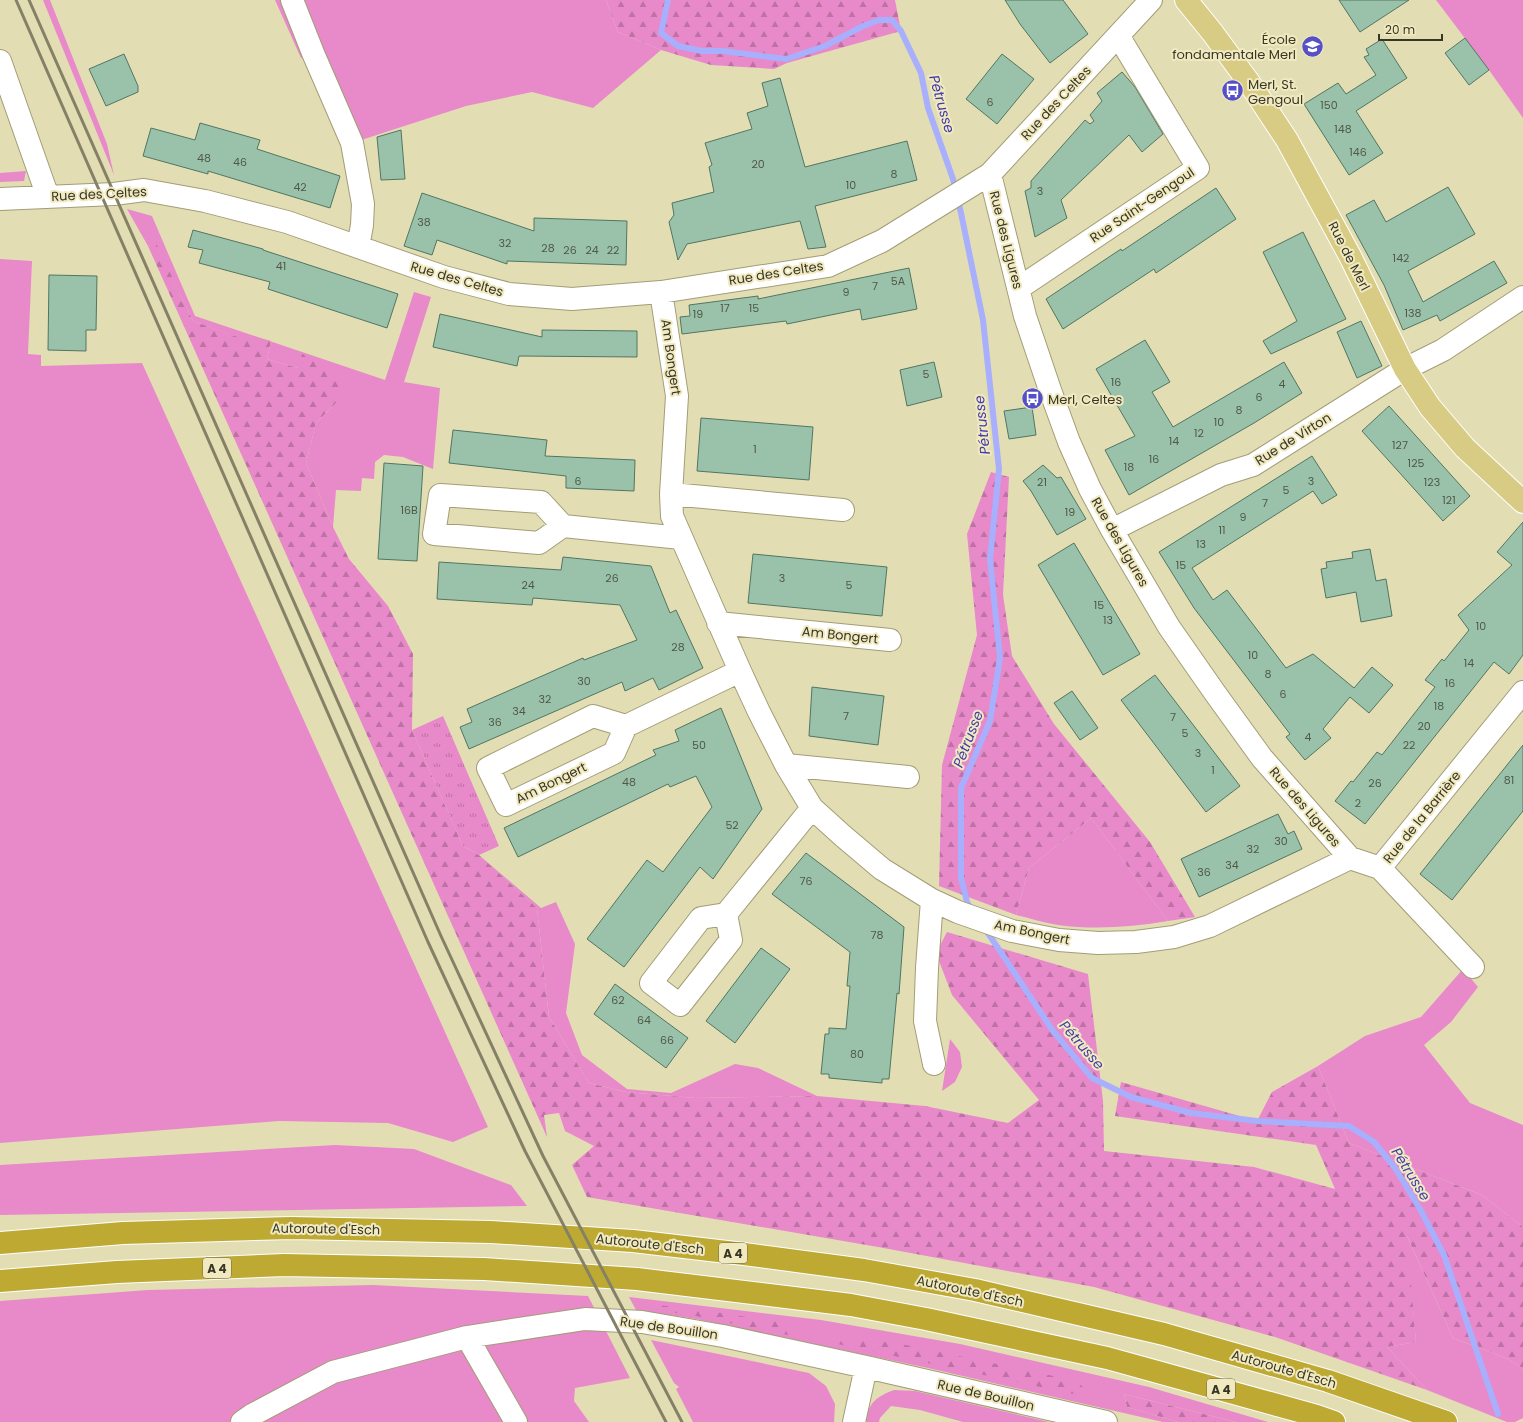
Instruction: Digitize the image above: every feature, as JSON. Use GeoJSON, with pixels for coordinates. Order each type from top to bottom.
{"type":"FeatureCollection","features":[{"type":"Feature","properties":{"kind":"highway","name":"Autoroute d'Esch"},"geometry":{"type":"LineString","coordinates":[[0,1243],[122,1233],[291,1228],[491,1232],[633,1241],[744,1254],[864,1270],[975,1290],[1164,1334],[1328,1381],[1446,1422]]}},
{"type":"Feature","properties":{"kind":"highway","name":"A 4"},"geometry":{"type":"LineString","coordinates":[[0,1281],[117,1272],[284,1265],[484,1269],[637,1279],[851,1305],[988,1331],[1120,1361],[1334,1422]]}},
{"type":"Feature","properties":{"kind":"main road","name":"Rue de Merl"},"geometry":{"type":"LineString","coordinates":[[1186,0],[1212,32],[1287,140],[1351,258],[1405,369],[1430,407],[1465,448],[1523,502]]}},
{"type":"Feature","properties":{"kind":"street"},"geometry":{"type":"LineString","coordinates":[[292,0],[313,54],[352,142],[364,204],[358,247]]}},
{"type":"Feature","properties":{"kind":"street","name":"Rue des Celtes"},"geometry":{"type":"LineString","coordinates":[[0,199],[114,194],[144,190],[205,201],[279,220],[444,277],[509,294],[572,299],[661,292],[828,266],[882,241],[990,174],[1119,37],[1151,0]]}},
{"type":"Feature","properties":{"kind":"street","name":"Rue Saint-Gengoul"},"geometry":{"type":"LineString","coordinates":[[1019,288],[1198,168],[1119,37]]}},
{"type":"Feature","properties":{"kind":"street"},"geometry":{"type":"LineString","coordinates":[[0,61],[48,197]]}},
{"type":"Feature","properties":{"kind":"street","name":"Rue des Ligures"},"geometry":{"type":"LineString","coordinates":[[990,174],[1028,323],[1069,442],[1090,489],[1112,530],[1169,627],[1215,693],[1262,758],[1350,858]]}},
{"type":"Feature","properties":{"kind":"street","name":"Am Bongert"},"geometry":{"type":"LineString","coordinates":[[661,292],[677,396],[671,494],[672,516],[718,623],[759,712],[786,765],[812,808],[882,869],[932,900],[958,912],[1012,930],[1059,940],[1098,943],[1136,942],[1174,937],[1210,926],[1350,858]]}},
{"type":"Feature","properties":{"kind":"street","name":"Rue de Virton"},"geometry":{"type":"LineString","coordinates":[[1112,530],[1221,475],[1253,465],[1405,369],[1444,350],[1523,296]]}},
{"type":"Feature","properties":{"kind":"street"},"geometry":{"type":"LineString","coordinates":[[671,494],[843,510]]}},
{"type":"Feature","properties":{"kind":"street"},"geometry":{"type":"LineString","coordinates":[[563,526],[541,502],[440,495],[434,534],[539,543],[563,526],[681,538]]}},
{"type":"Feature","properties":{"kind":"street","name":"Am Bongert"},"geometry":{"type":"LineString","coordinates":[[718,623],[890,640]]}},
{"type":"Feature","properties":{"kind":"street"},"geometry":{"type":"LineString","coordinates":[[626,726],[740,671]]}},
{"type":"Feature","properties":{"kind":"street","name":"Rue de la Barrière"},"geometry":{"type":"LineString","coordinates":[[1350,858],[1380,868],[1523,692]]}},
{"type":"Feature","properties":{"kind":"street","name":"Am Bongert"},"geometry":{"type":"LineString","coordinates":[[593,716],[626,726],[614,752],[506,805],[488,768],[593,716]]}},
{"type":"Feature","properties":{"kind":"street"},"geometry":{"type":"LineString","coordinates":[[786,765],[908,777]]}},
{"type":"Feature","properties":{"kind":"street"},"geometry":{"type":"LineString","coordinates":[[726,914],[812,808]]}},
{"type":"Feature","properties":{"kind":"street"},"geometry":{"type":"LineString","coordinates":[[1380,868],[1473,967]]}},
{"type":"Feature","properties":{"kind":"street"},"geometry":{"type":"LineString","coordinates":[[932,900],[925,1021],[934,1064]]}},
{"type":"Feature","properties":{"kind":"street","name":"Rue de Bouillon"},"geometry":{"type":"LineString","coordinates":[[242,1422],[252,1415],[333,1372],[467,1337],[585,1318],[642,1322],[723,1336],[1106,1422]]}},
{"type":"Feature","properties":{"kind":"street"},"geometry":{"type":"LineString","coordinates":[[467,1337],[516,1422]]}},
{"type":"Feature","properties":{"kind":"street"},"geometry":{"type":"LineString","coordinates":[[854,1422],[866,1367]]}},
{"type":"Feature","properties":{"kind":"green space"},"geometry":{"type":"Polygon","coordinates":[[[43,0],[50,0],[107,144],[114,175],[43,0]]]}},
{"type":"Feature","properties":{"kind":"green space"},"geometry":{"type":"Polygon","coordinates":[[[275,0],[606,0],[618,32],[661,50],[593,108],[532,92],[466,106],[352,143],[312,54],[301,58],[275,0]]]}},
{"type":"Feature","properties":{"kind":"green space"},"geometry":{"type":"Polygon","coordinates":[[[606,0],[895,0],[901,31],[787,63],[774,69],[711,65],[661,50],[618,32],[606,0]]]}},
{"type":"Feature","properties":{"kind":"green space"},"geometry":{"type":"Polygon","coordinates":[[[1436,0],[1523,0],[1523,118],[1489,70],[1436,0]]]}},
{"type":"Feature","properties":{"kind":"green space"},"geometry":{"type":"Polygon","coordinates":[[[26,171],[24,181],[0,182],[0,173],[26,171]]]}},
{"type":"Feature","properties":{"kind":"green space"},"geometry":{"type":"Polygon","coordinates":[[[127,209],[152,216],[195,316],[269,341],[247,341],[193,321],[156,244],[148,246],[127,209]]]}},
{"type":"Feature","properties":{"kind":"green space"},"geometry":{"type":"Polygon","coordinates":[[[156,243],[193,321],[246,340],[248,335],[271,341],[267,359],[298,368],[302,354],[321,361],[340,388],[336,403],[316,423],[306,463],[333,527],[349,559],[388,606],[413,654],[412,730],[463,846],[479,855],[537,908],[549,1017],[589,1083],[626,1092],[695,1098],[817,1096],[925,1106],[1008,1123],[1039,1100],[952,995],[936,953],[947,932],[1088,974],[1103,1101],[1104,1151],[1254,1167],[1335,1189],[1316,1145],[1115,1116],[1121,1082],[1257,1121],[1272,1092],[1318,1066],[1349,1143],[1482,1195],[1523,1227],[1523,1369],[1508,1359],[1453,1338],[1407,1236],[1416,1342],[1387,1347],[1427,1390],[1275,1337],[1094,1287],[878,1247],[587,1197],[572,1165],[594,1146],[565,1131],[559,1113],[544,1115],[547,1137],[148,246],[156,243]]]}},
{"type":"Feature","properties":{"kind":"green space"},"geometry":{"type":"Polygon","coordinates":[[[0,259],[32,261],[28,354],[41,355],[41,366],[142,363],[488,1127],[453,1142],[388,1123],[279,1121],[0,1143],[0,259]]]}},
{"type":"Feature","properties":{"kind":"green space"},"geometry":{"type":"Polygon","coordinates":[[[414,292],[431,297],[404,382],[440,388],[433,469],[403,457],[384,455],[375,462],[374,479],[362,478],[361,491],[336,490],[333,527],[306,463],[316,423],[336,403],[298,368],[267,359],[271,342],[385,380],[414,292]]]}},
{"type":"Feature","properties":{"kind":"green space"},"geometry":{"type":"Polygon","coordinates":[[[991,472],[1009,477],[1003,595],[1012,656],[1054,724],[1150,842],[1195,917],[1168,921],[1091,818],[1029,868],[1016,915],[939,886],[942,765],[977,635],[967,534],[991,472]]]}},
{"type":"Feature","properties":{"kind":"green space"},"geometry":{"type":"Polygon","coordinates":[[[443,716],[499,846],[479,855],[463,846],[412,730],[443,716]]]}},
{"type":"Feature","properties":{"kind":"green space"},"geometry":{"type":"Polygon","coordinates":[[[1091,818],[1168,921],[1141,925],[1100,928],[1072,927],[1016,915],[1029,868],[1091,818]]]}},
{"type":"Feature","properties":{"kind":"green space"},"geometry":{"type":"Polygon","coordinates":[[[479,855],[541,908],[556,902],[575,944],[566,1013],[582,1055],[627,1089],[671,1093],[735,1064],[758,1068],[817,1096],[695,1098],[626,1092],[589,1083],[549,1017],[537,908],[479,855]]]}},
{"type":"Feature","properties":{"kind":"green space"},"geometry":{"type":"Polygon","coordinates":[[[1463,969],[1478,987],[1451,1022],[1424,1045],[1470,1103],[1523,1125],[1523,1227],[1482,1195],[1349,1143],[1318,1066],[1365,1036],[1421,1017],[1463,969]]]}},
{"type":"Feature","properties":{"kind":"green space"},"geometry":{"type":"Polygon","coordinates":[[[950,1039],[960,1052],[962,1067],[955,1082],[942,1091],[950,1039]]]}},
{"type":"Feature","properties":{"kind":"green space"},"geometry":{"type":"Polygon","coordinates":[[[335,1145],[414,1149],[511,1185],[527,1206],[0,1215],[0,1165],[335,1145]]]}},
{"type":"Feature","properties":{"kind":"green space"},"geometry":{"type":"Polygon","coordinates":[[[1406,1234],[1453,1338],[1508,1359],[1523,1369],[1523,1418],[1515,1422],[1507,1422],[1427,1390],[1387,1347],[1416,1342],[1406,1234]]]}},
{"type":"Feature","properties":{"kind":"green space"},"geometry":{"type":"Polygon","coordinates":[[[373,1285],[588,1296],[630,1378],[575,1388],[574,1401],[589,1422],[0,1422],[0,1301],[148,1290],[373,1285]]]}},
{"type":"Feature","properties":{"kind":"green space"},"geometry":{"type":"Polygon","coordinates":[[[629,1297],[821,1320],[960,1344],[1149,1387],[1268,1422],[1236,1422],[1124,1394],[1127,1407],[1178,1422],[1163,1422],[928,1368],[696,1319],[636,1310],[629,1297]]]}},
{"type":"Feature","properties":{"kind":"green space"},"geometry":{"type":"Polygon","coordinates":[[[656,1305],[696,1309],[785,1323],[793,1330],[788,1335],[696,1316],[657,1310],[656,1305]]]}},
{"type":"Feature","properties":{"kind":"green space"},"geometry":{"type":"Polygon","coordinates":[[[834,1336],[901,1344],[1077,1381],[1085,1389],[1074,1394],[833,1343],[834,1336]]]}},
{"type":"Feature","properties":{"kind":"green space"},"geometry":{"type":"Polygon","coordinates":[[[651,1340],[809,1373],[826,1386],[835,1404],[834,1422],[693,1422],[676,1389],[679,1387],[674,1383],[651,1340]]]}},
{"type":"Feature","properties":{"kind":"green space"},"geometry":{"type":"Polygon","coordinates":[[[894,1390],[915,1391],[1049,1422],[963,1422],[920,1410],[891,1406],[880,1418],[879,1422],[865,1422],[874,1401],[882,1395],[894,1390]]]}},
{"type":"Feature","properties":{"kind":"green space"},"geometry":{"type":"Polygon","coordinates":[[[1124,1394],[1236,1422],[1178,1422],[1127,1407],[1124,1394]]]}},
{"type":"Feature","properties":{"kind":"building"},"geometry":{"type":"Polygon","coordinates":[[[1005,0],[1063,0],[1088,34],[1050,63],[1020,24],[1005,0]]]}},
{"type":"Feature","properties":{"kind":"building"},"geometry":{"type":"Polygon","coordinates":[[[1339,0],[1409,0],[1360,32],[1339,0]]]}},
{"type":"Feature","properties":{"kind":"building"},"geometry":{"type":"Polygon","coordinates":[[[1465,38],[1489,70],[1469,85],[1445,53],[1465,38]]]}},
{"type":"Feature","properties":{"kind":"building"},"geometry":{"type":"Polygon","coordinates":[[[1382,39],[1407,78],[1356,111],[1383,153],[1349,175],[1304,104],[1338,83],[1346,94],[1376,75],[1364,57],[1369,55],[1366,49],[1382,39]]]}},
{"type":"Feature","properties":{"kind":"building"},"geometry":{"type":"Polygon","coordinates":[[[124,54],[138,86],[138,92],[106,106],[89,69],[124,54]]]}},
{"type":"Feature","properties":{"kind":"building"},"geometry":{"type":"Polygon","coordinates":[[[1002,54],[1034,79],[997,124],[966,99],[1002,54]]]}},
{"type":"Feature","properties":{"kind":"building"},"geometry":{"type":"Polygon","coordinates":[[[1122,72],[1135,87],[1163,134],[1142,152],[1129,135],[1061,200],[1067,218],[1035,237],[1025,191],[1031,188],[1031,181],[1085,120],[1090,124],[1094,121],[1090,115],[1102,101],[1097,93],[1122,72]]]}},
{"type":"Feature","properties":{"kind":"building"},"geometry":{"type":"Polygon","coordinates":[[[780,78],[805,167],[907,141],[917,180],[815,206],[826,247],[808,249],[800,221],[687,244],[678,260],[669,222],[674,215],[672,203],[714,192],[709,167],[712,165],[705,143],[752,129],[747,113],[768,106],[762,83],[780,78]]]}},
{"type":"Feature","properties":{"kind":"building"},"geometry":{"type":"Polygon","coordinates":[[[200,123],[260,140],[257,149],[340,176],[330,208],[208,171],[208,174],[143,156],[151,128],[195,140],[200,123]]]}},
{"type":"Feature","properties":{"kind":"building"},"geometry":{"type":"Polygon","coordinates":[[[401,130],[405,179],[381,180],[377,137],[401,130]]]}},
{"type":"Feature","properties":{"kind":"building"},"geometry":{"type":"Polygon","coordinates":[[[1448,187],[1475,234],[1408,271],[1423,302],[1494,261],[1507,283],[1440,321],[1437,315],[1403,330],[1384,285],[1346,215],[1374,200],[1386,222],[1448,187]]]}},
{"type":"Feature","properties":{"kind":"building"},"geometry":{"type":"Polygon","coordinates":[[[1216,188],[1236,219],[1156,273],[1154,269],[1063,329],[1046,299],[1121,249],[1122,251],[1216,188]]]}},
{"type":"Feature","properties":{"kind":"building"},"geometry":{"type":"Polygon","coordinates":[[[422,193],[534,231],[534,218],[627,221],[626,265],[507,261],[507,264],[437,240],[432,255],[404,246],[422,193]]]}},
{"type":"Feature","properties":{"kind":"building"},"geometry":{"type":"Polygon","coordinates":[[[193,230],[263,249],[398,294],[387,328],[268,289],[270,282],[199,263],[203,250],[188,247],[193,230]]]}},
{"type":"Feature","properties":{"kind":"building"},"geometry":{"type":"Polygon","coordinates":[[[1303,232],[1346,319],[1271,354],[1263,341],[1297,321],[1263,252],[1303,232]]]}},
{"type":"Feature","properties":{"kind":"building"},"geometry":{"type":"Polygon","coordinates":[[[909,268],[917,309],[862,320],[860,309],[787,324],[786,321],[682,334],[680,317],[690,316],[689,305],[758,296],[758,299],[909,268]]]}},
{"type":"Feature","properties":{"kind":"building"},"geometry":{"type":"Polygon","coordinates":[[[49,275],[97,276],[96,330],[86,330],[86,351],[48,350],[49,275]]]}},
{"type":"Feature","properties":{"kind":"building"},"geometry":{"type":"Polygon","coordinates":[[[440,314],[542,337],[542,330],[637,331],[637,357],[519,356],[517,366],[433,347],[440,314]]]}},
{"type":"Feature","properties":{"kind":"building"},"geometry":{"type":"Polygon","coordinates":[[[1361,321],[1382,366],[1357,378],[1337,332],[1361,321]]]}},
{"type":"Feature","properties":{"kind":"building"},"geometry":{"type":"Polygon","coordinates":[[[1145,340],[1170,382],[1152,392],[1173,427],[1284,362],[1302,393],[1254,423],[1129,495],[1105,450],[1135,436],[1096,369],[1145,340]]]}},
{"type":"Feature","properties":{"kind":"building"},"geometry":{"type":"Polygon","coordinates":[[[934,362],[942,397],[907,406],[900,370],[934,362]]]}},
{"type":"Feature","properties":{"kind":"building"},"geometry":{"type":"Polygon","coordinates":[[[1389,406],[1470,496],[1443,521],[1362,431],[1389,406]]]}},
{"type":"Feature","properties":{"kind":"building"},"geometry":{"type":"Polygon","coordinates":[[[1032,407],[1036,435],[1009,439],[1004,411],[1032,407]]]}},
{"type":"Feature","properties":{"kind":"building"},"geometry":{"type":"Polygon","coordinates":[[[701,418],[813,427],[809,480],[697,471],[701,418]]]}},
{"type":"Feature","properties":{"kind":"building"},"geometry":{"type":"Polygon","coordinates":[[[453,430],[547,440],[545,456],[635,460],[634,491],[566,488],[566,476],[449,463],[453,430]]]}},
{"type":"Feature","properties":{"kind":"building"},"geometry":{"type":"Polygon","coordinates":[[[1312,456],[1337,495],[1322,504],[1313,491],[1192,568],[1213,600],[1227,590],[1286,668],[1313,654],[1354,688],[1372,667],[1393,685],[1369,713],[1350,697],[1323,729],[1331,738],[1305,760],[1286,737],[1290,734],[1194,608],[1159,552],[1312,456]]]}},
{"type":"Feature","properties":{"kind":"building"},"geometry":{"type":"Polygon","coordinates":[[[384,463],[423,466],[417,561],[378,559],[384,463]]]}},
{"type":"Feature","properties":{"kind":"building"},"geometry":{"type":"Polygon","coordinates":[[[1043,465],[1057,478],[1061,477],[1086,519],[1057,535],[1031,491],[1023,481],[1043,465]]]}},
{"type":"Feature","properties":{"kind":"building"},"geometry":{"type":"Polygon","coordinates":[[[1523,522],[1523,655],[1509,674],[1494,662],[1365,824],[1335,801],[1351,781],[1353,782],[1377,752],[1382,755],[1435,687],[1425,680],[1442,659],[1444,661],[1469,630],[1458,615],[1512,565],[1497,552],[1523,522]]]}},
{"type":"Feature","properties":{"kind":"building"},"geometry":{"type":"Polygon","coordinates":[[[1074,543],[1140,654],[1103,675],[1038,565],[1074,543]]]}},
{"type":"Feature","properties":{"kind":"building"},"geometry":{"type":"Polygon","coordinates":[[[1370,549],[1376,581],[1386,579],[1392,616],[1361,622],[1356,592],[1326,598],[1321,569],[1327,568],[1326,562],[1353,558],[1352,552],[1370,549]]]}},
{"type":"Feature","properties":{"kind":"building"},"geometry":{"type":"Polygon","coordinates":[[[753,554],[887,567],[882,616],[748,603],[753,554]]]}},
{"type":"Feature","properties":{"kind":"building"},"geometry":{"type":"Polygon","coordinates":[[[563,557],[651,566],[670,613],[676,610],[703,668],[659,690],[653,678],[625,691],[622,682],[469,749],[460,727],[472,722],[467,709],[583,658],[584,660],[637,640],[620,605],[533,598],[532,605],[437,599],[439,562],[561,570],[563,557]]]}},
{"type":"Feature","properties":{"kind":"building"},"geometry":{"type":"Polygon","coordinates":[[[1155,675],[1240,786],[1206,812],[1121,700],[1155,675]]]}},
{"type":"Feature","properties":{"kind":"building"},"geometry":{"type":"Polygon","coordinates":[[[812,687],[884,696],[878,745],[809,736],[812,687]]]}},
{"type":"Feature","properties":{"kind":"building"},"geometry":{"type":"Polygon","coordinates":[[[1072,691],[1098,728],[1080,740],[1054,703],[1072,691]]]}},
{"type":"Feature","properties":{"kind":"building"},"geometry":{"type":"Polygon","coordinates":[[[721,708],[762,809],[713,879],[700,867],[624,967],[587,939],[647,860],[663,872],[712,807],[696,776],[670,787],[668,784],[518,857],[504,828],[656,755],[653,750],[679,741],[675,730],[721,708]]]}},
{"type":"Feature","properties":{"kind":"building"},"geometry":{"type":"Polygon","coordinates":[[[1523,745],[1523,811],[1452,900],[1420,874],[1523,745]]]}},
{"type":"Feature","properties":{"kind":"building"},"geometry":{"type":"Polygon","coordinates":[[[1278,814],[1288,834],[1294,831],[1302,849],[1199,897],[1181,859],[1278,814]]]}},
{"type":"Feature","properties":{"kind":"building"},"geometry":{"type":"Polygon","coordinates":[[[806,853],[904,927],[899,994],[897,993],[889,1079],[882,1079],[882,1083],[829,1078],[829,1074],[821,1074],[825,1034],[829,1034],[829,1028],[846,1029],[850,986],[847,986],[850,952],[772,894],[806,853]]]}},
{"type":"Feature","properties":{"kind":"building"},"geometry":{"type":"Polygon","coordinates":[[[761,948],[790,969],[735,1043],[706,1021],[761,948]]]}},
{"type":"Feature","properties":{"kind":"building"},"geometry":{"type":"Polygon","coordinates":[[[615,984],[688,1038],[666,1068],[594,1014],[615,984]]]}},
{"type":"Feature","properties":{"kind":"waterway","name":"Pétrusse"},"geometry":{"type":"LineString","coordinates":[[668,0],[661,33],[678,46],[702,51],[723,51],[786,59],[825,46],[863,26],[879,20],[892,20],[901,31],[921,73],[928,108],[953,179],[983,320],[999,469],[990,559],[1000,658],[990,721],[961,788],[961,878],[967,902],[972,910]]}},
{"type":"Feature","properties":{"kind":"waterway","name":"Pétrusse"},"geometry":{"type":"LineString","coordinates":[[984,927],[1053,1031],[1092,1078],[1131,1097],[1191,1113],[1257,1121],[1349,1126],[1374,1142],[1395,1168],[1420,1209],[1444,1255],[1498,1414]]}},
{"type":"Feature","properties":{"kind":"railway"},"geometry":{"type":"LineString","coordinates":[[16,0],[428,942],[525,1151],[666,1422]]}},
{"type":"Feature","properties":{"kind":"railway"},"geometry":{"type":"LineString","coordinates":[[29,0],[441,936],[543,1156],[682,1422]]}},
{"type":"Feature","properties":{"kind":"place","name":"École fondamentale Merl"},"geometry":{"type":"Point","coordinates":[1312,46]}},
{"type":"Feature","properties":{"kind":"place","name":"Merl, St. Gengoul"},"geometry":{"type":"Point","coordinates":[1232,91]}},
{"type":"Feature","properties":{"kind":"place","name":"Merl, Celtes"},"geometry":{"type":"Point","coordinates":[1032,399]}}]}
